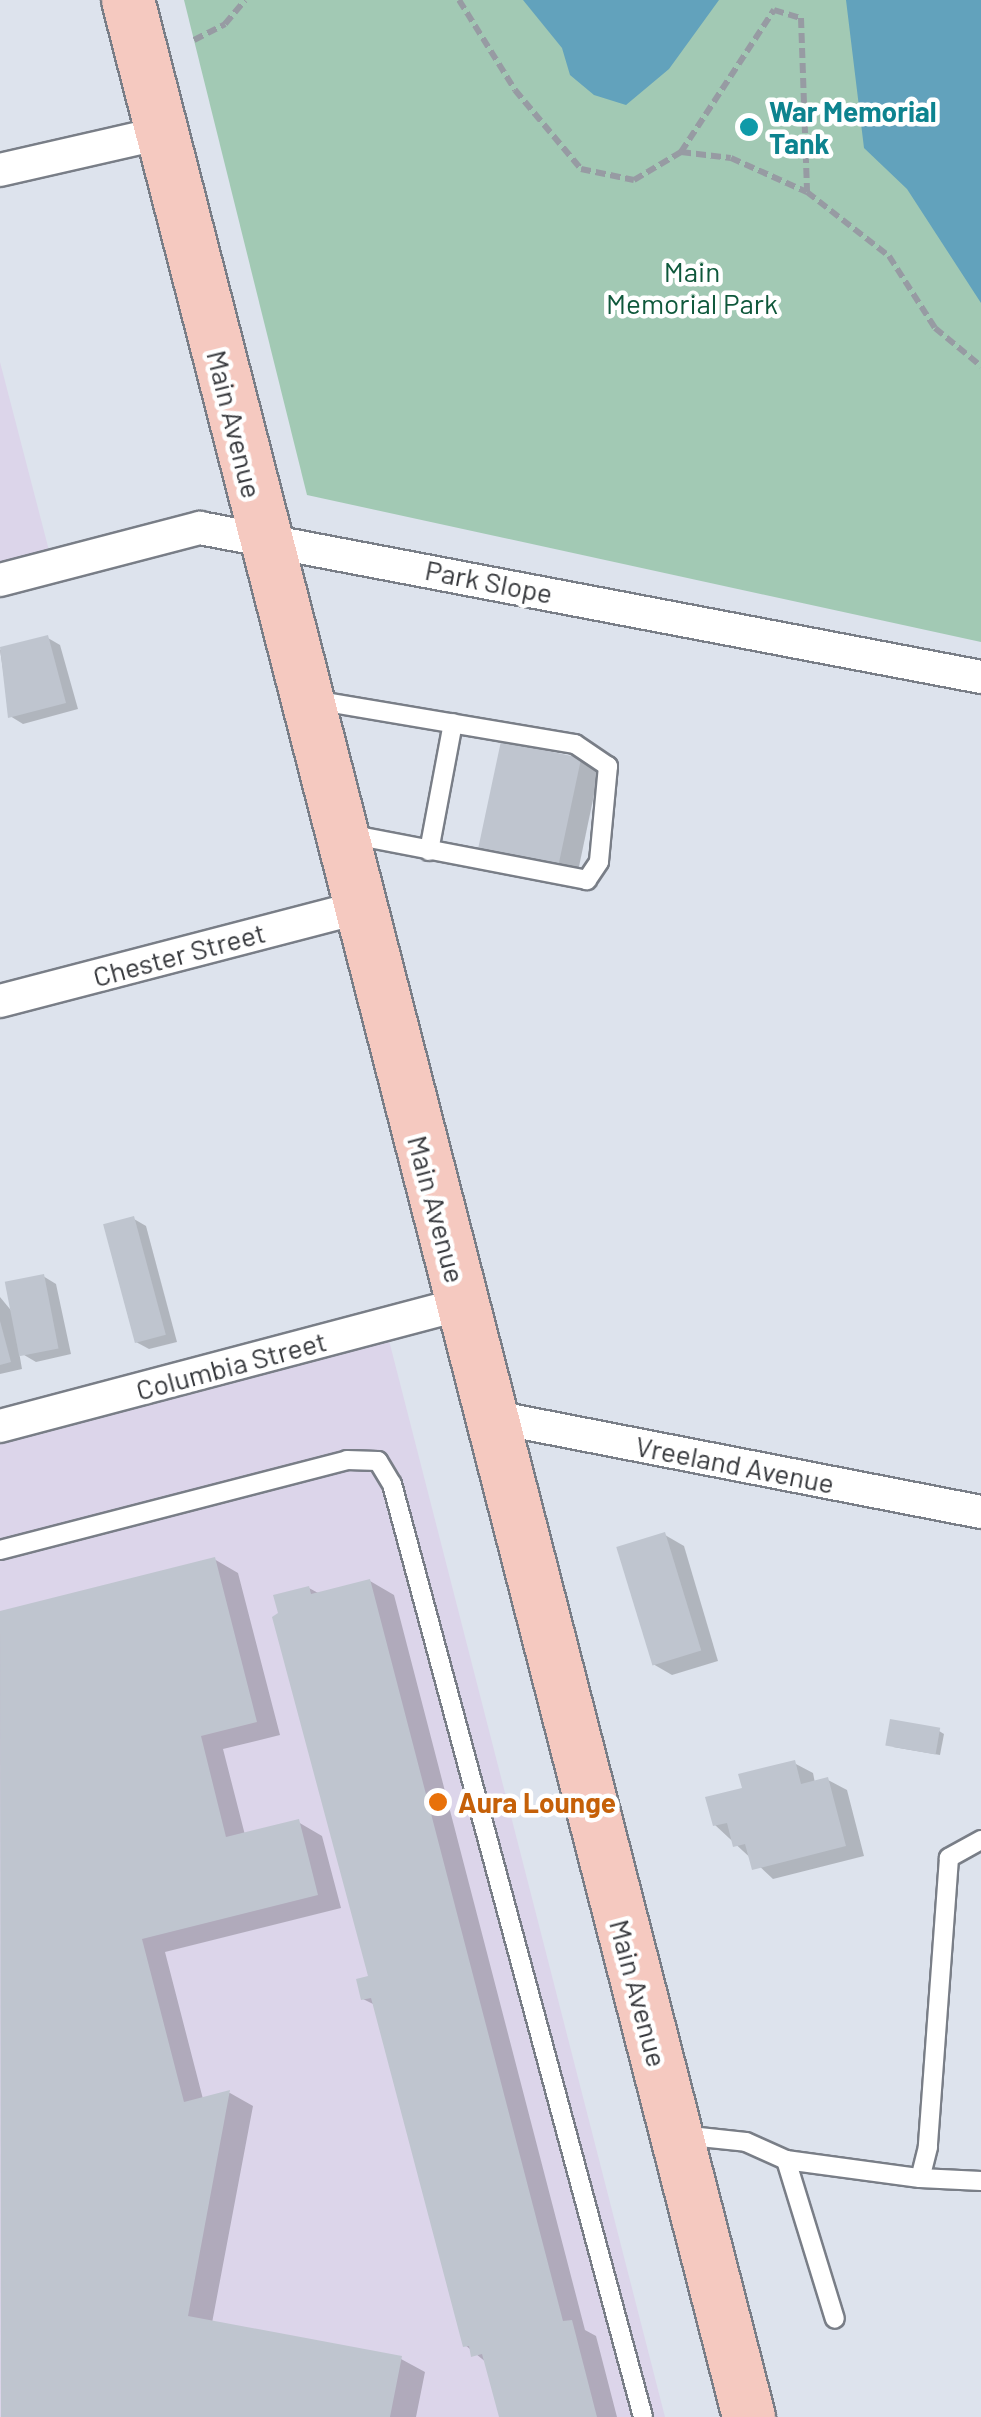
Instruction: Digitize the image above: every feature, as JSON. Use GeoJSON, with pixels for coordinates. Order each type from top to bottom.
{"type":"FeatureCollection","features":[{"type":"Feature","properties":{"kind":"main road","name":"Main Avenue"},"geometry":{"type":"LineString","coordinates":[[128,0],[748,2417]]}},
{"type":"Feature","properties":{"kind":"street"},"geometry":{"type":"LineString","coordinates":[[0,170],[161,133]]}},
{"type":"Feature","properties":{"kind":"street","name":"Park Slope"},"geometry":{"type":"LineString","coordinates":[[0,580],[200,528],[264,536],[981,677]]}},
{"type":"Feature","properties":{"kind":"street","name":"Chester Street"},"geometry":{"type":"LineString","coordinates":[[0,1001],[358,908]]}},
{"type":"Feature","properties":{"kind":"street","name":"Columbia Street"},"geometry":{"type":"LineString","coordinates":[[0,1426],[462,1304]]}},
{"type":"Feature","properties":{"kind":"street","name":"Vreeland Avenue"},"geometry":{"type":"LineString","coordinates":[[489,1416],[981,1512]]}},
{"type":"Feature","properties":{"kind":"lane"},"geometry":{"type":"LineString","coordinates":[[305,698],[575,744],[602,756],[611,782],[594,876],[578,882],[339,832]]}},
{"type":"Feature","properties":{"kind":"lane"},"geometry":{"type":"LineString","coordinates":[[429,851],[453,724]]}},
{"type":"Feature","properties":{"kind":"lane"},"geometry":{"type":"LineString","coordinates":[[0,1550],[346,1460],[378,1461],[392,1484],[643,2417]]}},
{"type":"Feature","properties":{"kind":"lane"},"geometry":{"type":"LineString","coordinates":[[920,2178],[928,2148],[949,1858],[981,1840]]}},
{"type":"Feature","properties":{"kind":"lane"},"geometry":{"type":"LineString","coordinates":[[676,2134],[746,2142],[786,2160],[920,2178],[981,2181]]}},
{"type":"Feature","properties":{"kind":"lane"},"geometry":{"type":"LineString","coordinates":[[786,2160],[836,2319]]}},
{"type":"Feature","properties":{"kind":"path"},"geometry":{"type":"LineString","coordinates":[[194,40],[225,24],[245,0]]}},
{"type":"Feature","properties":{"kind":"path"},"geometry":{"type":"LineString","coordinates":[[459,0],[515,90],[581,170],[634,180],[681,152],[774,10],[801,18],[807,192]]}},
{"type":"Feature","properties":{"kind":"path"},"geometry":{"type":"LineString","coordinates":[[681,152],[731,158],[807,192],[889,256],[935,328],[981,366]]}},
{"type":"Feature","properties":{"kind":"shaded area"},"geometry":{"type":"Polygon","coordinates":[[[0,362],[52,562],[0,575],[0,362]]]}},
{"type":"Feature","properties":{"kind":"shaded area"},"geometry":{"type":"Polygon","coordinates":[[[383,1317],[665,2417],[0,2417],[0,1416],[383,1317]]]}},
{"type":"Feature","properties":{"kind":"green space","name":"Main Memorial Park"},"geometry":{"type":"Polygon","coordinates":[[[184,0],[981,0],[981,642],[307,495],[184,0]]]}},
{"type":"Feature","properties":{"kind":"water"},"geometry":{"type":"Polygon","coordinates":[[[523,0],[719,0],[669,69],[626,105],[594,95],[570,75],[562,48],[523,0]]]}},
{"type":"Feature","properties":{"kind":"water"},"geometry":{"type":"Polygon","coordinates":[[[846,0],[981,0],[981,303],[907,189],[864,148],[846,0]]]}},
{"type":"Feature","properties":{"kind":"building"},"geometry":{"type":"Polygon","coordinates":[[[48,635],[66,703],[8,718],[0,647],[48,635]]]}},
{"type":"Feature","properties":{"kind":"building"},"geometry":{"type":"Polygon","coordinates":[[[501,741],[581,758],[557,872],[477,854],[501,741]]]}},
{"type":"Feature","properties":{"kind":"building"},"geometry":{"type":"Polygon","coordinates":[[[134,1216],[166,1335],[135,1343],[103,1224],[134,1216]]]}},
{"type":"Feature","properties":{"kind":"building"},"geometry":{"type":"Polygon","coordinates":[[[44,1274],[59,1349],[19,1356],[5,1282],[44,1274]]]}},
{"type":"Feature","properties":{"kind":"building"},"geometry":{"type":"Polygon","coordinates":[[[0,1321],[11,1362],[0,1365],[0,1321]]]}},
{"type":"Feature","properties":{"kind":"building"},"geometry":{"type":"Polygon","coordinates":[[[665,1532],[701,1651],[652,1665],[616,1547],[665,1532]]]}},
{"type":"Feature","properties":{"kind":"building"},"geometry":{"type":"Polygon","coordinates":[[[215,1557],[257,1722],[201,1736],[226,1837],[299,1819],[318,1895],[142,1939],[184,2102],[230,2090],[188,2316],[402,2356],[390,2417],[1,2417],[0,1611],[215,1557]]]}},
{"type":"Feature","properties":{"kind":"building"},"geometry":{"type":"Polygon","coordinates":[[[370,1579],[563,2321],[572,2320],[597,2417],[499,2417],[482,2354],[471,2357],[469,2346],[463,2347],[371,1998],[361,2000],[356,1979],[368,1976],[272,1617],[278,1613],[273,1595],[309,1586],[311,1594],[370,1579]]]}},
{"type":"Feature","properties":{"kind":"building"},"geometry":{"type":"Polygon","coordinates":[[[890,1719],[940,1728],[936,1754],[885,1746],[890,1719]]]}},
{"type":"Feature","properties":{"kind":"building"},"geometry":{"type":"Polygon","coordinates":[[[795,1760],[801,1784],[828,1777],[846,1846],[752,1870],[745,1844],[733,1847],[727,1823],[713,1826],[705,1797],[742,1788],[738,1774],[795,1760]]]}},
{"type":"Feature","properties":{"kind":"place","name":"War Memorial Tank"},"geometry":{"type":"Point","coordinates":[749,127]}},
{"type":"Feature","properties":{"kind":"place","name":"Aura Lounge"},"geometry":{"type":"Point","coordinates":[438,1802]}}]}
